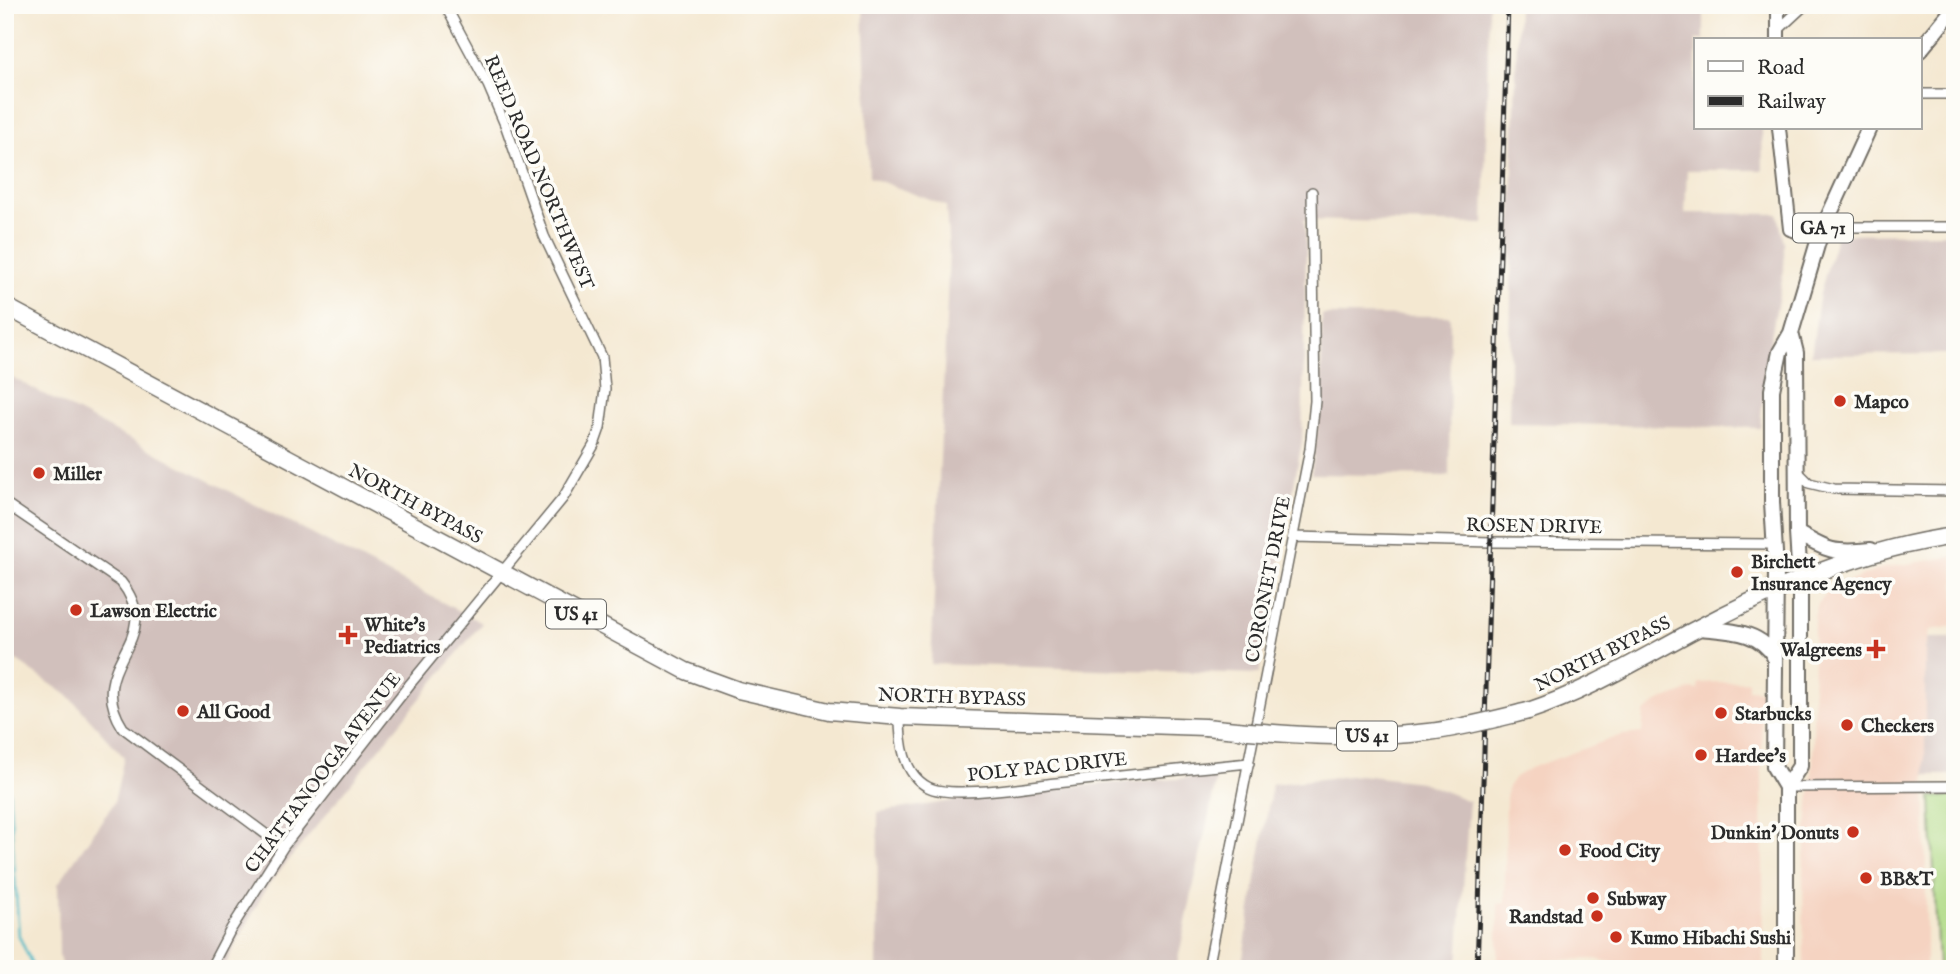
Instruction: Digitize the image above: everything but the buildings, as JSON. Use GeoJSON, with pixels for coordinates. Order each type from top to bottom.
{"type":"FeatureCollection","features":[{"type":"Feature","properties":{"kind":"highway","name":"NORTH BYPASS"},"geometry":{"type":"LineString","coordinates":[[5,306],[686,671],[776,700],[829,711],[900,717],[1205,727],[1349,736],[1460,727],[1559,701],[1776,590],[1858,558],[1916,541],[1953,536]]}},
{"type":"Feature","properties":{"kind":"main road"},"geometry":{"type":"LineString","coordinates":[[1922,48],[1955,8]]}},
{"type":"Feature","properties":{"kind":"main road","name":"GA 71"},"geometry":{"type":"LineString","coordinates":[[1776,590],[1772,390],[1780,352],[1791,333],[1820,235],[1868,130]]}},
{"type":"Feature","properties":{"kind":"main road","name":"GA 71"},"geometry":{"type":"LineString","coordinates":[[1791,333],[1796,353],[1797,533],[1800,581]]}},
{"type":"Feature","properties":{"kind":"main road"},"geometry":{"type":"LineString","coordinates":[[1797,533],[1824,549],[1838,552],[1896,547]]}},
{"type":"Feature","properties":{"kind":"main road"},"geometry":{"type":"LineString","coordinates":[[1786,787],[1800,766],[1800,581]]}},
{"type":"Feature","properties":{"kind":"main road"},"geometry":{"type":"LineString","coordinates":[[1776,590],[1774,767],[1786,787],[1786,969]]}},
{"type":"Feature","properties":{"kind":"main road"},"geometry":{"type":"LineString","coordinates":[[1700,628],[1744,633],[1760,640],[1775,658]]}},
{"type":"Feature","properties":{"kind":"street","name":"REED ROAD NORTHWEST"},"geometry":{"type":"LineString","coordinates":[[445,5],[488,85],[506,127],[544,236],[602,356],[604,374],[605,400],[594,445],[563,498],[500,572]]}},
{"type":"Feature","properties":{"kind":"street"},"geometry":{"type":"LineString","coordinates":[[1778,5],[1778,35]]}},
{"type":"Feature","properties":{"kind":"street"},"geometry":{"type":"LineString","coordinates":[[1778,35],[1805,5]]}},
{"type":"Feature","properties":{"kind":"street"},"geometry":{"type":"LineString","coordinates":[[1922,94],[1955,94]]}},
{"type":"Feature","properties":{"kind":"street"},"geometry":{"type":"LineString","coordinates":[[1779,130],[1790,229],[1820,235],[1840,227],[1955,227]]}},
{"type":"Feature","properties":{"kind":"street","name":"CORONET DRIVE"},"geometry":{"type":"LineString","coordinates":[[1208,969],[1310,449],[1315,401],[1312,192]]}},
{"type":"Feature","properties":{"kind":"street"},"geometry":{"type":"LineString","coordinates":[[1796,470],[1809,483],[1819,487],[1850,491],[1955,491]]}},
{"type":"Feature","properties":{"kind":"street"},"geometry":{"type":"LineString","coordinates":[[5,503],[121,582],[134,602],[136,628],[114,672],[110,696],[112,709],[123,728],[283,847]]}},
{"type":"Feature","properties":{"kind":"street"},"geometry":{"type":"LineString","coordinates":[[1953,536],[1955,562]]}},
{"type":"Feature","properties":{"kind":"street","name":"ROSEN DRIVE"},"geometry":{"type":"LineString","coordinates":[[1294,537],[1492,542],[1774,544]]}},
{"type":"Feature","properties":{"kind":"street","name":"CHATTANOOGA AVENUE"},"geometry":{"type":"LineString","coordinates":[[210,969],[231,929],[283,847],[500,572]]}},
{"type":"Feature","properties":{"kind":"street","name":"POLY PAC DRIVE"},"geometry":{"type":"LineString","coordinates":[[900,717],[900,742],[911,770],[918,780],[938,791],[1002,789],[1249,763]]}},
{"type":"Feature","properties":{"kind":"street"},"geometry":{"type":"LineString","coordinates":[[1786,787],[1955,786]]}},
{"type":"Feature","properties":{"kind":"shaded area"},"geometry":{"type":"Polygon","coordinates":[[[863,5],[1489,5],[1484,224],[1304,220],[1306,250],[1302,441],[1259,674],[931,664],[949,253],[946,206],[869,177],[863,5]]]}},
{"type":"Feature","properties":{"kind":"shaded area"},"geometry":{"type":"Polygon","coordinates":[[[1518,5],[1768,5],[1704,8],[1704,38],[1694,38],[1694,130],[1762,130],[1763,170],[1687,170],[1685,213],[1778,214],[1784,243],[1784,270],[1767,356],[1760,428],[1509,423],[1518,5]]]}},
{"type":"Feature","properties":{"kind":"shaded area"},"geometry":{"type":"Polygon","coordinates":[[[1955,233],[1955,354],[1811,355],[1820,293],[1837,234],[1955,233]]]}},
{"type":"Feature","properties":{"kind":"shaded area"},"geometry":{"type":"Polygon","coordinates":[[[1322,315],[1450,316],[1449,476],[1311,474],[1321,404],[1322,315]]]}},
{"type":"Feature","properties":{"kind":"shaded area"},"geometry":{"type":"Polygon","coordinates":[[[5,374],[482,623],[266,888],[223,969],[62,969],[59,955],[58,884],[114,803],[124,757],[70,697],[5,653],[5,374]]]}},
{"type":"Feature","properties":{"kind":"shaded area"},"geometry":{"type":"Polygon","coordinates":[[[1955,556],[1955,626],[1930,630],[1925,649],[1926,969],[1804,969],[1803,872],[1813,762],[1814,617],[1818,603],[1830,589],[1883,568],[1955,556]]]}},
{"type":"Feature","properties":{"kind":"shaded area"},"geometry":{"type":"Polygon","coordinates":[[[1928,638],[1955,638],[1955,775],[1925,775],[1925,649],[1928,638]]]}},
{"type":"Feature","properties":{"kind":"shaded area"},"geometry":{"type":"Polygon","coordinates":[[[1748,681],[1748,689],[1761,690],[1764,969],[1640,969],[1596,959],[1498,961],[1498,904],[1505,903],[1506,797],[1508,787],[1515,777],[1530,768],[1622,735],[1642,733],[1644,713],[1657,702],[1692,689],[1698,690],[1699,683],[1748,681]]]}},
{"type":"Feature","properties":{"kind":"shaded area"},"geometry":{"type":"Polygon","coordinates":[[[1360,775],[1421,782],[1469,801],[1458,963],[1407,969],[1241,969],[1272,784],[1360,775]]]}},
{"type":"Feature","properties":{"kind":"shaded area"},"geometry":{"type":"Polygon","coordinates":[[[1217,776],[1176,969],[877,969],[878,812],[1034,789],[1217,776]]]}},
{"type":"Feature","properties":{"kind":"green space"},"geometry":{"type":"Polygon","coordinates":[[[1955,796],[1955,969],[1938,969],[1931,797],[1955,796]]]}},
{"type":"Feature","properties":{"kind":"waterway"},"geometry":{"type":"LineString","coordinates":[[5,778],[9,790],[19,936],[34,969]]}},
{"type":"Feature","properties":{"kind":"railway"},"geometry":{"type":"LineString","coordinates":[[1477,969],[1508,5]]}},
{"type":"Feature","properties":{"kind":"place","name":"Mapco"},"geometry":{"type":"Point","coordinates":[1840,401]}},
{"type":"Feature","properties":{"kind":"place","name":"Miller"},"geometry":{"type":"Point","coordinates":[39,473]}},
{"type":"Feature","properties":{"kind":"place","name":"Birchett Insurance Agency"},"geometry":{"type":"Point","coordinates":[1737,572]}},
{"type":"Feature","properties":{"kind":"place","name":"Lawson Electric"},"geometry":{"type":"Point","coordinates":[76,610]}},
{"type":"Feature","properties":{"kind":"place","name":"White's Pediatrics"},"geometry":{"type":"Point","coordinates":[348,635]}},
{"type":"Feature","properties":{"kind":"place","name":"Walgreens"},"geometry":{"type":"Point","coordinates":[1876,649]}},
{"type":"Feature","properties":{"kind":"place","name":"All Good"},"geometry":{"type":"Point","coordinates":[183,711]}},
{"type":"Feature","properties":{"kind":"place","name":"Starbucks"},"geometry":{"type":"Point","coordinates":[1721,713]}},
{"type":"Feature","properties":{"kind":"place","name":"Checkers"},"geometry":{"type":"Point","coordinates":[1847,725]}},
{"type":"Feature","properties":{"kind":"place","name":"Hardee's"},"geometry":{"type":"Point","coordinates":[1701,755]}},
{"type":"Feature","properties":{"kind":"place","name":"Dunkin' Donuts"},"geometry":{"type":"Point","coordinates":[1853,832]}},
{"type":"Feature","properties":{"kind":"place","name":"Food City"},"geometry":{"type":"Point","coordinates":[1565,850]}},
{"type":"Feature","properties":{"kind":"place","name":"BB&T"},"geometry":{"type":"Point","coordinates":[1866,878]}},
{"type":"Feature","properties":{"kind":"place","name":"Subway"},"geometry":{"type":"Point","coordinates":[1593,898]}},
{"type":"Feature","properties":{"kind":"place","name":"Randstad"},"geometry":{"type":"Point","coordinates":[1597,916]}},
{"type":"Feature","properties":{"kind":"place","name":"Kumo Hibachi Sushi"},"geometry":{"type":"Point","coordinates":[1616,937]}}]}
